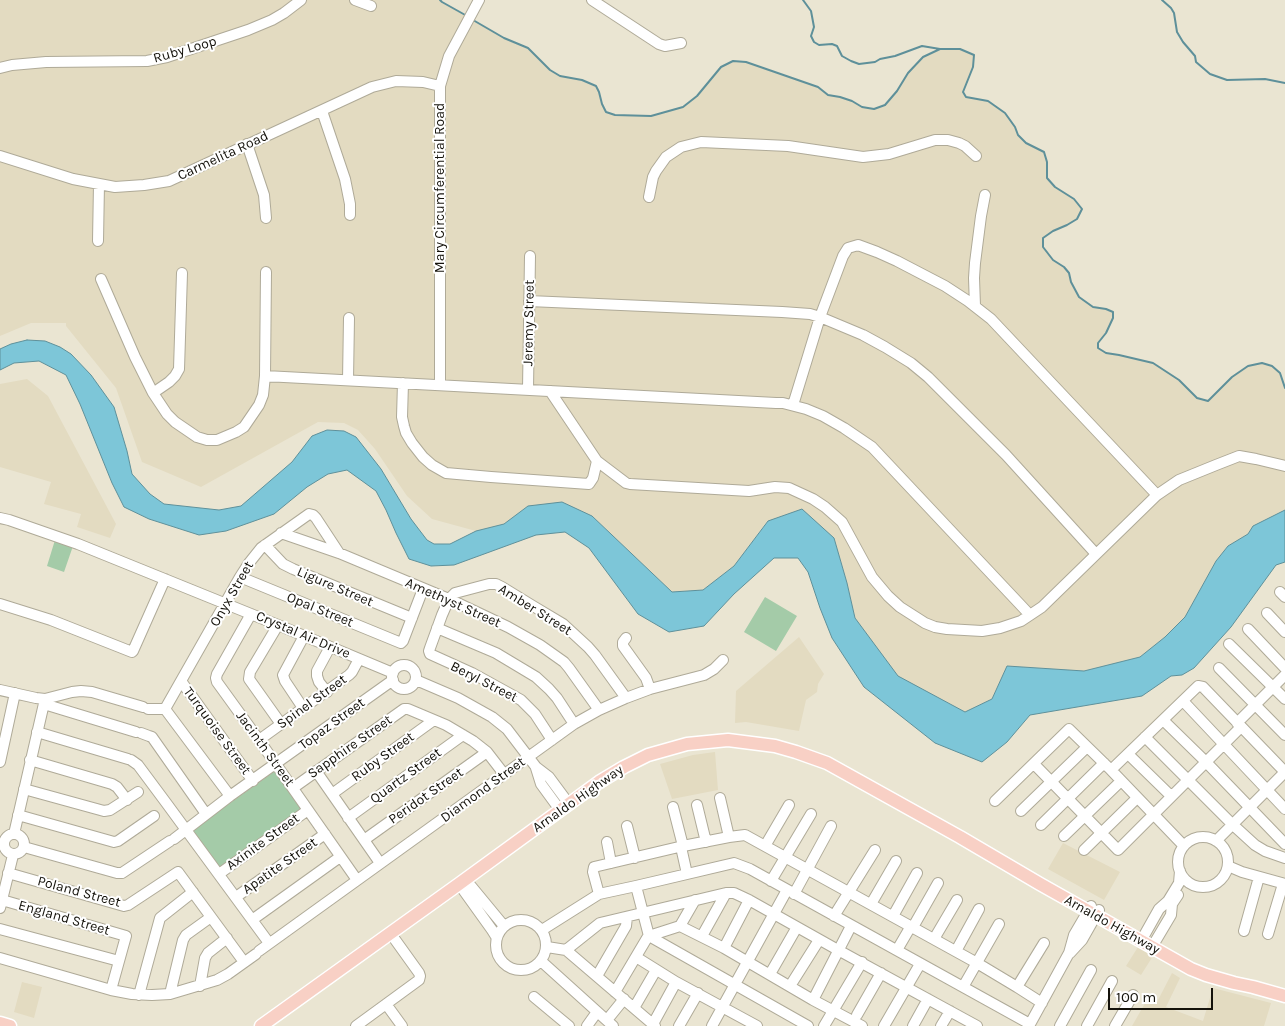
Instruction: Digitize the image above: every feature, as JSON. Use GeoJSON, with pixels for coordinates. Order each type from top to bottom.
{"type":"FeatureCollection","features":[{"type":"Feature","properties":{"kind":"main road","name":"Arnaldo Highway"},"geometry":{"type":"LineString","coordinates":[[261,1026],[599,782],[648,755],[687,744],[728,740],[775,746],[827,763],[1148,942],[1209,970],[1281,994]]}},
{"type":"Feature","properties":{"kind":"main road"},"geometry":{"type":"LineString","coordinates":[[0,1023],[10,1026]]}},
{"type":"Feature","properties":{"kind":"street","name":"Ruby Loop"},"geometry":{"type":"LineString","coordinates":[[0,68],[46,62],[147,61],[167,57],[272,20],[300,0]]}},
{"type":"Feature","properties":{"kind":"street"},"geometry":{"type":"LineString","coordinates":[[355,0],[371,6]]}},
{"type":"Feature","properties":{"kind":"street"},"geometry":{"type":"LineString","coordinates":[[592,0],[659,44],[664,46],[681,43]]}},
{"type":"Feature","properties":{"kind":"street","name":"Mary Circumferential Road"},"geometry":{"type":"LineString","coordinates":[[440,385],[440,86],[449,56],[476,5]]}},
{"type":"Feature","properties":{"kind":"street","name":"Carmelita Road"},"geometry":{"type":"LineString","coordinates":[[0,156],[73,179],[115,187],[144,185],[169,181],[372,87],[396,81],[422,82],[440,86]]}},
{"type":"Feature","properties":{"kind":"street"},"geometry":{"type":"LineString","coordinates":[[322,111],[345,179],[350,204],[350,215]]}},
{"type":"Feature","properties":{"kind":"street"},"geometry":{"type":"LineString","coordinates":[[649,197],[653,177],[666,157],[681,147],[700,142],[788,146],[863,157],[883,156],[935,140],[948,140],[965,146],[976,156]]}},
{"type":"Feature","properties":{"kind":"street"},"geometry":{"type":"LineString","coordinates":[[247,144],[264,195],[266,218]]}},
{"type":"Feature","properties":{"kind":"street"},"geometry":{"type":"LineString","coordinates":[[98,242],[99,184]]}},
{"type":"Feature","properties":{"kind":"street"},"geometry":{"type":"LineString","coordinates":[[975,306],[975,263],[985,195]]}},
{"type":"Feature","properties":{"kind":"street"},"geometry":{"type":"LineString","coordinates":[[792,405],[820,317],[843,256],[848,248],[858,245],[904,264],[945,286],[975,306],[1001,329],[1157,495]]}},
{"type":"Feature","properties":{"kind":"street","name":"Jeremy Street"},"geometry":{"type":"LineString","coordinates":[[528,390],[530,256]]}},
{"type":"Feature","properties":{"kind":"street"},"geometry":{"type":"LineString","coordinates":[[101,279],[135,357],[153,393],[167,414],[197,437],[217,440],[244,427],[260,405],[263,395],[265,376],[266,272]]}},
{"type":"Feature","properties":{"kind":"street"},"geometry":{"type":"LineString","coordinates":[[153,393],[169,382],[179,369],[182,273]]}},
{"type":"Feature","properties":{"kind":"street"},"geometry":{"type":"LineString","coordinates":[[529,301],[810,314],[863,335],[911,363],[928,377],[1006,455],[1096,554]]}},
{"type":"Feature","properties":{"kind":"street"},"geometry":{"type":"LineString","coordinates":[[348,380],[349,318]]}},
{"type":"Feature","properties":{"kind":"street"},"geometry":{"type":"LineString","coordinates":[[265,376],[776,403],[806,409],[844,428],[872,447],[1030,615]]}},
{"type":"Feature","properties":{"kind":"street"},"geometry":{"type":"LineString","coordinates":[[403,383],[402,416],[409,438],[416,450],[428,462],[446,473],[589,484],[593,478],[598,461]]}},
{"type":"Feature","properties":{"kind":"street"},"geometry":{"type":"LineString","coordinates":[[550,392],[598,461],[620,480],[630,484],[749,491],[780,487],[789,488],[825,507],[842,522],[872,577],[888,596],[908,612],[935,627],[982,631],[1021,621],[1042,607],[1157,495],[1184,478],[1239,456],[1285,466]]}},
{"type":"Feature","properties":{"kind":"street","name":"Onyx Street"},"geometry":{"type":"LineString","coordinates":[[165,709],[240,577],[254,556],[265,545],[309,514],[316,518],[338,553]]}},
{"type":"Feature","properties":{"kind":"street","name":"Crystal Air Drive"},"geometry":{"type":"LineString","coordinates":[[0,518],[78,544],[213,598],[359,659],[393,676]]}},
{"type":"Feature","properties":{"kind":"street","name":"Amethyst Street"},"geometry":{"type":"LineString","coordinates":[[282,533],[338,553],[449,599],[498,622],[540,645],[558,657],[569,668],[599,710]]}},
{"type":"Feature","properties":{"kind":"street","name":"Ligure Street"},"geometry":{"type":"LineString","coordinates":[[265,545],[283,564],[293,569],[412,618]]}},
{"type":"Feature","properties":{"kind":"street","name":"Opal Street"},"geometry":{"type":"LineString","coordinates":[[240,577],[401,643],[412,618]]}},
{"type":"Feature","properties":{"kind":"street"},"geometry":{"type":"LineString","coordinates":[[0,604],[36,615],[133,652],[165,579]]}},
{"type":"Feature","properties":{"kind":"street","name":"Amber Street"},"geometry":{"type":"LineString","coordinates":[[449,599],[452,594],[457,592],[489,584],[496,584],[502,587],[572,631],[595,655],[626,698]]}},
{"type":"Feature","properties":{"kind":"street"},"geometry":{"type":"LineString","coordinates":[[412,618],[423,589]]}},
{"type":"Feature","properties":{"kind":"street"},"geometry":{"type":"LineString","coordinates":[[449,599],[437,628],[496,653],[536,677],[553,693],[574,724]]}},
{"type":"Feature","properties":{"kind":"street"},"geometry":{"type":"LineString","coordinates":[[1267,613],[1285,632]]}},
{"type":"Feature","properties":{"kind":"street","name":"Jacinth Street"},"geometry":{"type":"LineString","coordinates":[[251,614],[216,678],[218,686],[259,740],[357,880]]}},
{"type":"Feature","properties":{"kind":"street"},"geometry":{"type":"LineString","coordinates":[[278,625],[250,672],[249,679],[282,724]]}},
{"type":"Feature","properties":{"kind":"street","name":"Beryl Street"},"geometry":{"type":"LineString","coordinates":[[437,628],[429,651],[432,656],[472,673],[521,700],[535,714],[552,740]]}},
{"type":"Feature","properties":{"kind":"street"},"geometry":{"type":"LineString","coordinates":[[1248,629],[1285,668]]}},
{"type":"Feature","properties":{"kind":"street"},"geometry":{"type":"LineString","coordinates":[[304,636],[283,675],[285,681],[304,708]]}},
{"type":"Feature","properties":{"kind":"street"},"geometry":{"type":"LineString","coordinates":[[626,638],[623,642],[624,646],[646,678],[650,690]]}},
{"type":"Feature","properties":{"kind":"street"},"geometry":{"type":"LineString","coordinates":[[1229,644],[1285,700]]}},
{"type":"Feature","properties":{"kind":"street"},"geometry":{"type":"LineString","coordinates":[[327,692],[319,682],[317,671],[330,647]]}},
{"type":"Feature","properties":{"kind":"street","name":"Spinel Street"},"geometry":{"type":"LineString","coordinates":[[259,740],[349,675],[359,659]]}},
{"type":"Feature","properties":{"kind":"street","name":"Diamond Street"},"geometry":{"type":"LineString","coordinates":[[0,958],[111,990],[139,995],[170,994],[218,980],[574,724],[626,698],[704,675],[723,660]]}},
{"type":"Feature","properties":{"kind":"street"},"geometry":{"type":"LineString","coordinates":[[406,665],[413,669],[416,680],[412,687],[404,690],[397,687],[393,676],[398,667],[406,665]]}},
{"type":"Feature","properties":{"kind":"street"},"geometry":{"type":"LineString","coordinates":[[1219,668],[1285,735]]}},
{"type":"Feature","properties":{"kind":"street","name":"Topaz Street"},"geometry":{"type":"LineString","coordinates":[[24,847],[122,873],[172,840],[393,676]]}},
{"type":"Feature","properties":{"kind":"street"},"geometry":{"type":"LineString","coordinates":[[1034,764],[1118,850],[1223,744],[1255,706],[1285,676]]}},
{"type":"Feature","properties":{"kind":"street"},"geometry":{"type":"LineString","coordinates":[[416,680],[458,698],[492,717],[507,729],[536,767],[541,784],[565,807]]}},
{"type":"Feature","properties":{"kind":"street","name":"Turquoise Street"},"geometry":{"type":"LineString","coordinates":[[181,681],[253,781]]}},
{"type":"Feature","properties":{"kind":"street"},"geometry":{"type":"LineString","coordinates":[[1041,826],[1067,798],[1107,767],[1128,754],[1198,686],[1203,687],[1285,772],[1216,841]]}},
{"type":"Feature","properties":{"kind":"street"},"geometry":{"type":"LineString","coordinates":[[0,690],[36,698],[150,736],[206,814]]}},
{"type":"Feature","properties":{"kind":"street"},"geometry":{"type":"LineString","coordinates":[[45,702],[72,692],[81,691],[92,692],[146,708],[165,709],[230,796]]}},
{"type":"Feature","properties":{"kind":"street"},"geometry":{"type":"LineString","coordinates":[[0,762],[4,721],[15,694]]}},
{"type":"Feature","properties":{"kind":"street"},"geometry":{"type":"LineString","coordinates":[[1183,701],[1285,809]]}},
{"type":"Feature","properties":{"kind":"street"},"geometry":{"type":"LineString","coordinates":[[14,834],[45,702]]}},
{"type":"Feature","properties":{"kind":"street","name":"Sapphire Street"},"geometry":{"type":"LineString","coordinates":[[293,788],[404,709],[434,720]]}},
{"type":"Feature","properties":{"kind":"street"},"geometry":{"type":"LineString","coordinates":[[434,720],[463,734],[487,752],[504,774]]}},
{"type":"Feature","properties":{"kind":"street","name":"Ruby Street"},"geometry":{"type":"LineString","coordinates":[[332,794],[434,720]]}},
{"type":"Feature","properties":{"kind":"street"},"geometry":{"type":"LineString","coordinates":[[1163,720],[1250,806],[1285,844]]}},
{"type":"Feature","properties":{"kind":"street"},"geometry":{"type":"LineString","coordinates":[[995,801],[1069,729],[1184,846]]}},
{"type":"Feature","properties":{"kind":"street"},"geometry":{"type":"LineString","coordinates":[[37,732],[130,760],[138,765],[269,943]]}},
{"type":"Feature","properties":{"kind":"street","name":"Quartz Street"},"geometry":{"type":"LineString","coordinates":[[348,818],[463,734]]}},
{"type":"Feature","properties":{"kind":"street"},"geometry":{"type":"LineString","coordinates":[[1145,737],[1255,845],[1265,851],[1285,858]]}},
{"type":"Feature","properties":{"kind":"street"},"geometry":{"type":"LineString","coordinates":[[1021,811],[1087,747]]}},
{"type":"Feature","properties":{"kind":"street","name":"Peridot Street"},"geometry":{"type":"LineString","coordinates":[[364,840],[487,752]]}},
{"type":"Feature","properties":{"kind":"street"},"geometry":{"type":"LineString","coordinates":[[1128,754],[1171,796]]}},
{"type":"Feature","properties":{"kind":"street"},"geometry":{"type":"LineString","coordinates":[[30,760],[117,786],[127,800]]}},
{"type":"Feature","properties":{"kind":"street"},"geometry":{"type":"LineString","coordinates":[[316,772],[380,863]]}},
{"type":"Feature","properties":{"kind":"street"},"geometry":{"type":"LineString","coordinates":[[1064,836],[1121,781]]}},
{"type":"Feature","properties":{"kind":"street"},"geometry":{"type":"LineString","coordinates":[[24,789],[104,811],[110,810],[140,792],[151,782]]}},
{"type":"Feature","properties":{"kind":"street"},"geometry":{"type":"LineString","coordinates":[[720,798],[729,837]]}},
{"type":"Feature","properties":{"kind":"street"},"geometry":{"type":"LineString","coordinates":[[1084,850],[1137,798]]}},
{"type":"Feature","properties":{"kind":"street"},"geometry":{"type":"LineString","coordinates":[[18,815],[114,842],[155,815],[167,804]]}},
{"type":"Feature","properties":{"kind":"street"},"geometry":{"type":"LineString","coordinates":[[697,805],[706,842]]}},
{"type":"Feature","properties":{"kind":"street"},"geometry":{"type":"LineString","coordinates":[[765,846],[789,805]]}},
{"type":"Feature","properties":{"kind":"street"},"geometry":{"type":"LineString","coordinates":[[673,807],[687,874]]}},
{"type":"Feature","properties":{"kind":"street","name":"Axinite Street"},"geometry":{"type":"LineString","coordinates":[[219,874],[308,810]]}},
{"type":"Feature","properties":{"kind":"street"},"geometry":{"type":"LineString","coordinates":[[771,881],[811,814]]}},
{"type":"Feature","properties":{"kind":"street"},"geometry":{"type":"LineString","coordinates":[[627,826],[635,858]]}},
{"type":"Feature","properties":{"kind":"street"},"geometry":{"type":"LineString","coordinates":[[712,1026],[774,914],[808,869],[831,826]]}},
{"type":"Feature","properties":{"kind":"street"},"geometry":{"type":"LineString","coordinates":[[17,834],[24,840],[24,847],[21,852],[13,854],[7,852],[4,846],[5,839],[10,835],[17,834]]}},
{"type":"Feature","properties":{"kind":"street","name":"Apatite Street"},"geometry":{"type":"LineString","coordinates":[[236,897],[325,834]]}},
{"type":"Feature","properties":{"kind":"street"},"geometry":{"type":"LineString","coordinates":[[599,894],[594,867],[682,846],[729,837],[746,836],[912,926],[1042,1002]]}},
{"type":"Feature","properties":{"kind":"street"},"geometry":{"type":"LineString","coordinates":[[1148,942],[1159,909],[1168,901],[1179,883],[1179,858],[1184,846],[1196,838],[1210,838],[1221,844],[1227,854],[1228,866],[1225,873],[1214,884],[1198,886],[1186,880],[1180,871]]}},
{"type":"Feature","properties":{"kind":"street"},"geometry":{"type":"LineString","coordinates":[[607,842],[611,863]]}},
{"type":"Feature","properties":{"kind":"street"},"geometry":{"type":"LineString","coordinates":[[834,916],[875,850]]}},
{"type":"Feature","properties":{"kind":"street"},"geometry":{"type":"LineString","coordinates":[[1,904],[13,854]]}},
{"type":"Feature","properties":{"kind":"street"},"geometry":{"type":"LineString","coordinates":[[252,920],[340,856]]}},
{"type":"Feature","properties":{"kind":"street"},"geometry":{"type":"LineString","coordinates":[[871,904],[896,861]]}},
{"type":"Feature","properties":{"kind":"street"},"geometry":{"type":"LineString","coordinates":[[542,930],[599,894],[734,863],[750,869],[1030,1025],[1069,953],[1074,935],[1093,911]]}},
{"type":"Feature","properties":{"kind":"street"},"geometry":{"type":"LineString","coordinates":[[1228,866],[1284,884],[1268,934]]}},
{"type":"Feature","properties":{"kind":"street","name":"Poland Street"},"geometry":{"type":"LineString","coordinates":[[8,873],[124,906],[178,872],[244,962]]}},
{"type":"Feature","properties":{"kind":"street"},"geometry":{"type":"LineString","coordinates":[[892,916],[917,873]]}},
{"type":"Feature","properties":{"kind":"street"},"geometry":{"type":"LineString","coordinates":[[1244,930],[1259,877]]}},
{"type":"Feature","properties":{"kind":"street"},"geometry":{"type":"LineString","coordinates":[[463,882],[504,926]]}},
{"type":"Feature","properties":{"kind":"street"},"geometry":{"type":"LineString","coordinates":[[463,882],[497,938]]}},
{"type":"Feature","properties":{"kind":"street"},"geometry":{"type":"LineString","coordinates":[[897,950],[938,883]]}},
{"type":"Feature","properties":{"kind":"street"},"geometry":{"type":"LineString","coordinates":[[1148,942],[1171,915],[1172,904],[1182,887],[1191,883]]}},
{"type":"Feature","properties":{"kind":"street"},"geometry":{"type":"LineString","coordinates":[[636,886],[649,936],[735,984],[801,1024]]}},
{"type":"Feature","properties":{"kind":"street"},"geometry":{"type":"LineString","coordinates":[[139,995],[160,918],[193,892]]}},
{"type":"Feature","properties":{"kind":"street"},"geometry":{"type":"LineString","coordinates":[[702,936],[726,893]]}},
{"type":"Feature","properties":{"kind":"street"},"geometry":{"type":"LineString","coordinates":[[566,950],[600,923],[726,893],[734,893],[862,962],[972,1025]]}},
{"type":"Feature","properties":{"kind":"street"},"geometry":{"type":"LineString","coordinates":[[541,961],[610,1023],[636,957],[647,938],[680,926],[695,900]]}},
{"type":"Feature","properties":{"kind":"street"},"geometry":{"type":"LineString","coordinates":[[724,948],[749,900]]}},
{"type":"Feature","properties":{"kind":"street"},"geometry":{"type":"LineString","coordinates":[[934,939],[957,900]]}},
{"type":"Feature","properties":{"kind":"street","name":"England Street"},"geometry":{"type":"LineString","coordinates":[[1,904],[126,936],[119,961]]}},
{"type":"Feature","properties":{"kind":"street"},"geometry":{"type":"LineString","coordinates":[[956,951],[979,908]]}},
{"type":"Feature","properties":{"kind":"street"},"geometry":{"type":"LineString","coordinates":[[170,994],[183,940],[186,935],[211,917]]}},
{"type":"Feature","properties":{"kind":"street"},"geometry":{"type":"LineString","coordinates":[[597,976],[626,926],[627,917]]}},
{"type":"Feature","properties":{"kind":"street"},"geometry":{"type":"LineString","coordinates":[[521,920],[536,924],[542,930],[547,947],[541,961],[528,970],[521,971],[506,966],[497,953],[496,946],[497,938],[504,926],[513,921],[521,920]]}},
{"type":"Feature","properties":{"kind":"street"},"geometry":{"type":"LineString","coordinates":[[963,987],[999,924]]}},
{"type":"Feature","properties":{"kind":"street"},"geometry":{"type":"LineString","coordinates":[[680,926],[748,961],[813,1000],[862,1026]]}},
{"type":"Feature","properties":{"kind":"street"},"geometry":{"type":"LineString","coordinates":[[813,1000],[851,926]]}},
{"type":"Feature","properties":{"kind":"street"},"geometry":{"type":"LineString","coordinates":[[770,974],[797,927]]}},
{"type":"Feature","properties":{"kind":"street"},"geometry":{"type":"LineString","coordinates":[[0,929],[119,961],[111,990]]}},
{"type":"Feature","properties":{"kind":"street"},"geometry":{"type":"LineString","coordinates":[[361,1024],[419,980],[419,972],[391,934]]}},
{"type":"Feature","properties":{"kind":"street"},"geometry":{"type":"LineString","coordinates":[[200,986],[205,958],[208,953],[227,938]]}},
{"type":"Feature","properties":{"kind":"street"},"geometry":{"type":"LineString","coordinates":[[790,986],[819,940]]}},
{"type":"Feature","properties":{"kind":"street"},"geometry":{"type":"LineString","coordinates":[[1017,988],[1044,943]]}},
{"type":"Feature","properties":{"kind":"street"},"geometry":{"type":"LineString","coordinates":[[547,947],[566,950],[654,1025],[676,982]]}},
{"type":"Feature","properties":{"kind":"street"},"geometry":{"type":"LineString","coordinates":[[636,957],[676,982],[722,1007],[743,1023],[757,1026]]}},
{"type":"Feature","properties":{"kind":"street"},"geometry":{"type":"LineString","coordinates":[[824,1026],[862,962]]}},
{"type":"Feature","properties":{"kind":"street"},"geometry":{"type":"LineString","coordinates":[[884,1026],[920,964]]}},
{"type":"Feature","properties":{"kind":"street"},"geometry":{"type":"LineString","coordinates":[[634,1008],[656,970]]}},
{"type":"Feature","properties":{"kind":"street"},"geometry":{"type":"LineString","coordinates":[[1060,1026],[1091,970]]}},
{"type":"Feature","properties":{"kind":"street"},"geometry":{"type":"LineString","coordinates":[[858,1015],[881,973]]}},
{"type":"Feature","properties":{"kind":"street"},"geometry":{"type":"LineString","coordinates":[[1087,1026],[1112,981]]}},
{"type":"Feature","properties":{"kind":"street"},"geometry":{"type":"LineString","coordinates":[[679,1026],[698,993]]}},
{"type":"Feature","properties":{"kind":"street"},"geometry":{"type":"LineString","coordinates":[[1115,1026],[1133,995]]}},
{"type":"Feature","properties":{"kind":"street"},"geometry":{"type":"LineString","coordinates":[[534,997],[562,1024]]}},
{"type":"Feature","properties":{"kind":"street"},"geometry":{"type":"LineString","coordinates":[[913,1026],[928,999]]}},
{"type":"Feature","properties":{"kind":"street"},"geometry":{"type":"LineString","coordinates":[[386,1004],[402,1026]]}},
{"type":"Feature","properties":{"kind":"street"},"geometry":{"type":"LineString","coordinates":[[941,1026],[950,1011]]}},
{"type":"Feature","properties":{"kind":"street"},"geometry":{"type":"LineString","coordinates":[[587,1026],[598,1012]]}},
{"type":"Feature","properties":{"kind":"shaded area"},"geometry":{"type":"Polygon","coordinates":[[[0,0],[440,0],[504,38],[528,48],[550,70],[560,76],[582,80],[596,86],[606,112],[615,115],[651,116],[683,107],[697,96],[721,67],[733,61],[746,62],[818,87],[828,95],[852,101],[862,107],[874,109],[885,105],[897,91],[908,73],[923,57],[940,49],[960,49],[974,55],[973,67],[963,92],[966,97],[988,101],[1005,113],[1018,135],[1026,143],[1044,152],[1047,162],[1047,178],[1055,187],[1074,199],[1082,209],[1077,219],[1043,238],[1043,247],[1053,260],[1064,267],[1069,273],[1071,282],[1079,297],[1093,307],[1113,312],[1113,318],[1106,333],[1098,343],[1098,348],[1106,353],[1153,363],[1179,380],[1197,398],[1208,401],[1232,377],[1248,366],[1262,363],[1272,366],[1280,373],[1285,388],[1285,510],[1253,526],[1248,534],[1228,546],[1216,561],[1185,617],[1165,637],[1140,657],[1084,671],[1007,666],[992,699],[965,712],[898,677],[855,618],[834,538],[767,521],[734,566],[703,590],[672,592],[592,516],[528,506],[504,524],[476,531],[432,519],[407,496],[375,449],[358,430],[344,423],[318,422],[201,487],[142,462],[116,388],[66,326],[66,323],[31,323],[0,336],[0,0]]]}},
{"type":"Feature","properties":{"kind":"shaded area"},"geometry":{"type":"Polygon","coordinates":[[[27,379],[48,396],[116,524],[110,538],[77,527],[81,514],[44,504],[51,482],[0,467],[0,384],[27,379]]]}},
{"type":"Feature","properties":{"kind":"shaded area"},"geometry":{"type":"Polygon","coordinates":[[[799,637],[824,674],[818,684],[817,692],[806,700],[799,731],[746,722],[735,723],[736,691],[799,637]]]}},
{"type":"Feature","properties":{"kind":"shaded area"},"geometry":{"type":"Polygon","coordinates":[[[715,752],[718,790],[672,799],[660,764],[693,755],[715,752]]]}},
{"type":"Feature","properties":{"kind":"shaded area"},"geometry":{"type":"Polygon","coordinates":[[[1063,843],[1120,872],[1104,900],[1048,869],[1063,843]]]}},
{"type":"Feature","properties":{"kind":"shaded area"},"geometry":{"type":"Polygon","coordinates":[[[1138,947],[1153,956],[1141,975],[1126,966],[1138,947]]]}},
{"type":"Feature","properties":{"kind":"shaded area"},"geometry":{"type":"Polygon","coordinates":[[[1172,973],[1180,978],[1166,1007],[1203,1021],[1213,988],[1271,1003],[1264,1026],[1132,1026],[1148,998],[1157,1002],[1172,973]]]}},
{"type":"Feature","properties":{"kind":"shaded area"},"geometry":{"type":"Polygon","coordinates":[[[22,982],[42,987],[34,1018],[14,1012],[22,982]]]}},
{"type":"Feature","properties":{"kind":"green space"},"geometry":{"type":"Polygon","coordinates":[[[55,540],[73,546],[64,572],[47,566],[55,540]]]}},
{"type":"Feature","properties":{"kind":"green space"},"geometry":{"type":"Polygon","coordinates":[[[765,597],[797,616],[776,651],[744,632],[765,597]]]}},
{"type":"Feature","properties":{"kind":"green space"},"geometry":{"type":"Polygon","coordinates":[[[275,771],[303,809],[220,869],[192,830],[275,771]]]}},
{"type":"Feature","properties":{"kind":"water"},"geometry":{"type":"Polygon","coordinates":[[[27,340],[45,341],[60,347],[71,354],[91,375],[114,407],[132,474],[150,494],[164,504],[219,510],[241,506],[292,462],[312,436],[327,430],[344,431],[356,437],[381,469],[411,519],[427,540],[434,544],[450,544],[476,531],[504,524],[528,506],[562,502],[592,516],[672,592],[703,590],[734,566],[768,521],[802,509],[834,538],[855,618],[898,676],[965,712],[992,699],[1007,666],[1084,671],[1140,657],[1165,637],[1185,617],[1216,561],[1228,546],[1248,534],[1253,526],[1285,510],[1285,562],[1276,565],[1231,627],[1194,668],[1182,675],[1171,676],[1142,696],[1030,715],[1007,742],[982,762],[935,743],[864,687],[832,638],[808,572],[798,558],[774,558],[734,594],[704,626],[669,632],[638,614],[589,548],[565,532],[536,535],[454,565],[431,566],[409,559],[376,491],[347,470],[328,474],[307,487],[274,514],[226,531],[199,535],[149,519],[124,507],[66,375],[39,361],[14,363],[0,370],[0,349],[27,340]]]}},
{"type":"Feature","properties":{"kind":"waterway"},"geometry":{"type":"LineString","coordinates":[[440,0],[467,16]]}},
{"type":"Feature","properties":{"kind":"waterway"},"geometry":{"type":"LineString","coordinates":[[803,0],[811,11],[814,27],[811,36],[814,42],[819,45],[832,44],[837,46],[842,56],[859,64],[875,62],[922,46],[940,49],[960,49],[974,55],[973,67],[963,92],[966,97],[988,101],[1005,113],[1018,135],[1026,143],[1044,152],[1047,162],[1047,178],[1055,187],[1074,199],[1082,209],[1077,219],[1043,238],[1043,247],[1053,260],[1064,267],[1069,273],[1071,282],[1079,297],[1093,307],[1113,312],[1113,318],[1106,333],[1098,343],[1098,348],[1106,353],[1153,363],[1179,380],[1197,398],[1208,401],[1232,377],[1248,366],[1262,363],[1272,366],[1280,373],[1285,388]]}},
{"type":"Feature","properties":{"kind":"waterway"},"geometry":{"type":"LineString","coordinates":[[1162,0],[1174,13],[1177,32],[1183,42],[1195,56],[1196,62],[1210,74],[1227,80],[1265,79],[1285,83]]}},
{"type":"Feature","properties":{"kind":"waterway"},"geometry":{"type":"LineString","coordinates":[[473,20],[504,38],[528,48],[550,70],[560,76],[582,80],[596,86],[606,112],[615,115],[651,116],[683,107],[697,96],[721,67],[733,61],[746,62],[818,87],[828,95],[840,97],[862,107],[874,109],[885,105],[897,91],[908,73],[923,57],[940,49]]}}]}
